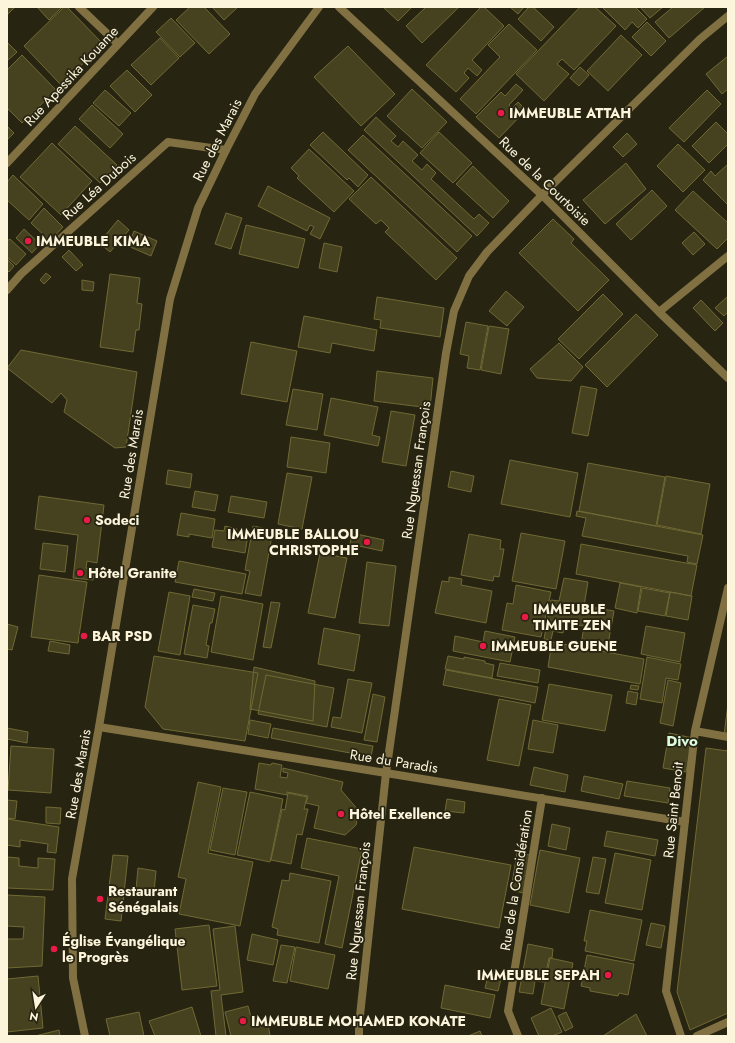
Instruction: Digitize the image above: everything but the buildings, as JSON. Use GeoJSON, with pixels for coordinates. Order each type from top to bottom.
{"type":"FeatureCollection","features":[{"type":"Feature","properties":{"kind":"street"},"geometry":{"type":"LineString","coordinates":[[79,7],[118,44]]}},
{"type":"Feature","properties":{"kind":"street","name":"Rue Apessika Kouame"},"geometry":{"type":"LineString","coordinates":[[7,163],[153,7]]}},
{"type":"Feature","properties":{"kind":"street","name":"Rue des Marais"},"geometry":{"type":"LineString","coordinates":[[85,1036],[73,978],[72,879],[99,727],[170,300],[198,208],[226,150],[255,94],[319,7]]}},
{"type":"Feature","properties":{"kind":"street","name":"Rue de la Courtoisie"},"geometry":{"type":"LineString","coordinates":[[339,7],[542,195],[659,312],[728,378]]}},
{"type":"Feature","properties":{"kind":"street","name":"Rue Nguessan François"},"geometry":{"type":"LineString","coordinates":[[359,1036],[386,773],[446,353],[454,311],[469,276],[487,252],[542,195],[700,39],[728,16]]}},
{"type":"Feature","properties":{"kind":"street","name":"Rue Léa Dubois"},"geometry":{"type":"LineString","coordinates":[[7,290],[21,274],[168,142],[226,150]]}},
{"type":"Feature","properties":{"kind":"street"},"geometry":{"type":"LineString","coordinates":[[659,312],[728,256]]}},
{"type":"Feature","properties":{"kind":"street","name":"Rue Saint Benoit"},"geometry":{"type":"LineString","coordinates":[[681,1036],[666,991],[695,731],[728,588]]}},
{"type":"Feature","properties":{"kind":"street","name":"Rue du Paradis"},"geometry":{"type":"LineString","coordinates":[[99,727],[685,822]]}},
{"type":"Feature","properties":{"kind":"street"},"geometry":{"type":"LineString","coordinates":[[695,731],[728,737]]}},
{"type":"Feature","properties":{"kind":"street","name":"Rue de la Considération"},"geometry":{"type":"LineString","coordinates":[[518,1036],[508,1011],[542,798]]}},
{"type":"Feature","properties":{"kind":"street"},"geometry":{"type":"LineString","coordinates":[[697,1036],[728,1022]]}},
{"type":"Feature","properties":{"kind":"place","name":"IMMEUBLE ATTAH"},"geometry":{"type":"Point","coordinates":[501,113]}},
{"type":"Feature","properties":{"kind":"place","name":"IMMEUBLE KIMA"},"geometry":{"type":"Point","coordinates":[28,241]}},
{"type":"Feature","properties":{"kind":"place","name":"Sodeci"},"geometry":{"type":"Point","coordinates":[87,520]}},
{"type":"Feature","properties":{"kind":"place","name":"IMMEUBLE BALLOU CHRISTOPHE"},"geometry":{"type":"Point","coordinates":[367,542]}},
{"type":"Feature","properties":{"kind":"place","name":"Hôtel Granite"},"geometry":{"type":"Point","coordinates":[80,573]}},
{"type":"Feature","properties":{"kind":"place","name":"IMMEUBLE TIMITE ZEN"},"geometry":{"type":"Point","coordinates":[525,617]}},
{"type":"Feature","properties":{"kind":"place","name":"BAR PSD"},"geometry":{"type":"Point","coordinates":[84,636]}},
{"type":"Feature","properties":{"kind":"place","name":"IMMEUBLE GUENE"},"geometry":{"type":"Point","coordinates":[483,646]}},
{"type":"Feature","properties":{"kind":"place","name":"Hôtel Exellence"},"geometry":{"type":"Point","coordinates":[341,814]}},
{"type":"Feature","properties":{"kind":"place","name":"Restaurant Sénégalais"},"geometry":{"type":"Point","coordinates":[100,899]}},
{"type":"Feature","properties":{"kind":"place","name":"Église Évangélique le Progrès"},"geometry":{"type":"Point","coordinates":[54,949]}},
{"type":"Feature","properties":{"kind":"place","name":"IMMEUBLE SEPAH"},"geometry":{"type":"Point","coordinates":[608,975]}},
{"type":"Feature","properties":{"kind":"place","name":"IMMEUBLE MOHAMED KONATE"},"geometry":{"type":"Point","coordinates":[243,1021]}},
{"type":"Feature","properties":{"kind":"district","name":"Divo"},"geometry":{"type":"Point","coordinates":[682,741]}}]}
